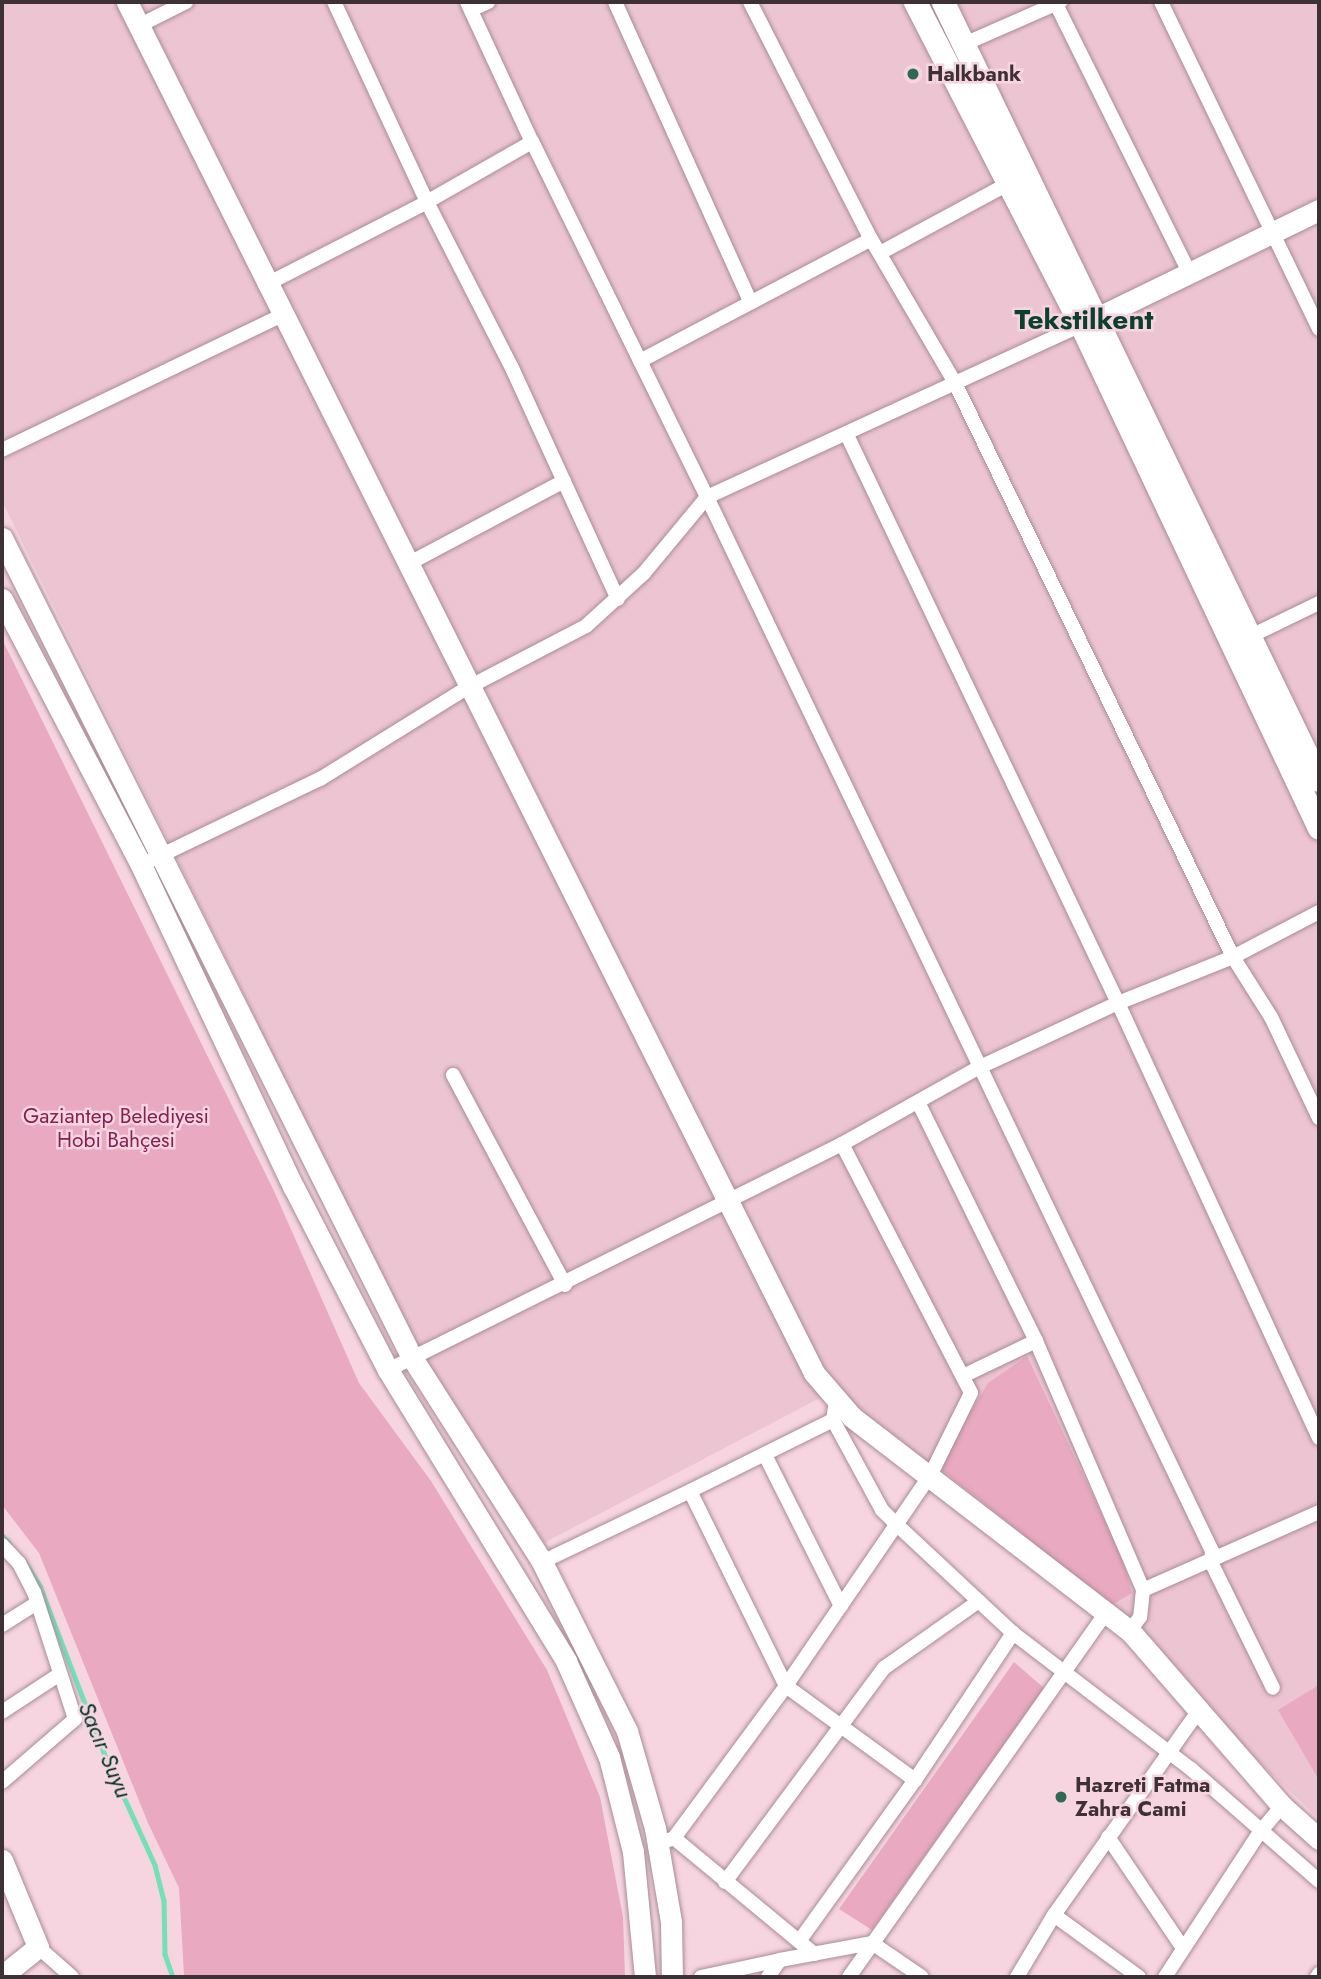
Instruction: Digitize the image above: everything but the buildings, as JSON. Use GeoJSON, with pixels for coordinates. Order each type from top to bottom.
{"type":"FeatureCollection","features":[{"type":"Feature","properties":{"kind":"main road"},"geometry":{"type":"LineString","coordinates":[[915,2],[1006,186],[1089,320],[1251,636],[1319,780]]}},
{"type":"Feature","properties":{"kind":"main road"},"geometry":{"type":"LineString","coordinates":[[943,2],[1319,828]]}},
{"type":"Feature","properties":{"kind":"street"},"geometry":{"type":"LineString","coordinates":[[127,2],[405,565],[724,1200],[835,1411],[882,1510],[1013,1633],[1066,1670],[1319,1881]]}},
{"type":"Feature","properties":{"kind":"street"},"geometry":{"type":"LineString","coordinates":[[138,26],[186,2]]}},
{"type":"Feature","properties":{"kind":"street"},"geometry":{"type":"LineString","coordinates":[[334,2],[618,599]]}},
{"type":"Feature","properties":{"kind":"street"},"geometry":{"type":"LineString","coordinates":[[488,2],[469,6],[532,142],[707,497],[978,1068],[1212,1550],[1211,1562],[1273,1688]]}},
{"type":"Feature","properties":{"kind":"street"},"geometry":{"type":"LineString","coordinates":[[615,2],[750,301]]}},
{"type":"Feature","properties":{"kind":"street"},"geometry":{"type":"LineString","coordinates":[[750,2],[871,239],[955,383],[1233,957],[1271,1017],[1319,1118]]}},
{"type":"Feature","properties":{"kind":"street"},"geometry":{"type":"LineString","coordinates":[[1161,2],[1319,329]]}},
{"type":"Feature","properties":{"kind":"street"},"geometry":{"type":"LineString","coordinates":[[964,44],[1058,3],[1188,270]]}},
{"type":"Feature","properties":{"kind":"street"},"geometry":{"type":"LineString","coordinates":[[265,285],[427,202],[532,142]]}},
{"type":"Feature","properties":{"kind":"street"},"geometry":{"type":"LineString","coordinates":[[880,253],[1006,186]]}},
{"type":"Feature","properties":{"kind":"street"},"geometry":{"type":"LineString","coordinates":[[141,865],[320,779],[467,688],[550,648],[586,626],[618,599],[707,497],[847,435],[1188,270],[1319,210]]}},
{"type":"Feature","properties":{"kind":"street"},"geometry":{"type":"LineString","coordinates":[[640,361],[871,239]]}},
{"type":"Feature","properties":{"kind":"street"},"geometry":{"type":"LineString","coordinates":[[2,450],[281,316]]}},
{"type":"Feature","properties":{"kind":"street"},"geometry":{"type":"LineString","coordinates":[[847,435],[1118,1003],[1319,1438]]}},
{"type":"Feature","properties":{"kind":"street"},"geometry":{"type":"LineString","coordinates":[[405,565],[564,481]]}},
{"type":"Feature","properties":{"kind":"street"},"geometry":{"type":"LineString","coordinates":[[2,538],[411,1356],[542,1562],[627,1731],[666,1841],[672,1977]]}},
{"type":"Feature","properties":{"kind":"street"},"geometry":{"type":"LineString","coordinates":[[2,598],[141,865],[294,1188],[388,1370],[566,1661],[608,1757],[633,1852],[645,1977]]}},
{"type":"Feature","properties":{"kind":"street"},"geometry":{"type":"LineString","coordinates":[[1251,636],[1319,604]]}},
{"type":"Feature","properties":{"kind":"street"},"geometry":{"type":"LineString","coordinates":[[388,1370],[411,1356],[565,1285],[724,1200],[842,1144],[978,1068],[1118,1003],[1233,957],[1319,912]]}},
{"type":"Feature","properties":{"kind":"street"},"geometry":{"type":"LineString","coordinates":[[453,1075],[565,1285]]}},
{"type":"Feature","properties":{"kind":"street"},"geometry":{"type":"LineString","coordinates":[[918,1102],[1036,1341],[1143,1591],[1140,1617],[1130,1631]]}},
{"type":"Feature","properties":{"kind":"street"},"geometry":{"type":"LineString","coordinates":[[666,1841],[786,1686],[931,1474],[971,1392],[965,1375],[842,1144]]}},
{"type":"Feature","properties":{"kind":"street"},"geometry":{"type":"LineString","coordinates":[[965,1375],[1036,1341]]}},
{"type":"Feature","properties":{"kind":"street"},"geometry":{"type":"LineString","coordinates":[[542,1562],[765,1455],[835,1411]]}},
{"type":"Feature","properties":{"kind":"street"},"geometry":{"type":"LineString","coordinates":[[835,1411],[931,1474],[1130,1631],[1282,1806],[1319,1839]]}},
{"type":"Feature","properties":{"kind":"street"},"geometry":{"type":"LineString","coordinates":[[765,1455],[841,1606]]}},
{"type":"Feature","properties":{"kind":"street"},"geometry":{"type":"LineString","coordinates":[[690,1491],[786,1686],[915,1780]]}},
{"type":"Feature","properties":{"kind":"street"},"geometry":{"type":"LineString","coordinates":[[1143,1591],[1319,1512]]}},
{"type":"Feature","properties":{"kind":"street"},"geometry":{"type":"LineString","coordinates":[[2,1545],[19,1563],[37,1603],[75,1723],[2,1782]]}},
{"type":"Feature","properties":{"kind":"street"},"geometry":{"type":"LineString","coordinates":[[724,1882],[839,1726],[895,1657],[979,1601]]}},
{"type":"Feature","properties":{"kind":"street"},"geometry":{"type":"LineString","coordinates":[[2,1625],[37,1603]]}},
{"type":"Feature","properties":{"kind":"street"},"geometry":{"type":"LineString","coordinates":[[849,1977],[1106,1613]]}},
{"type":"Feature","properties":{"kind":"street"},"geometry":{"type":"LineString","coordinates":[[800,1940],[915,1780],[1013,1633]]}},
{"type":"Feature","properties":{"kind":"street"},"geometry":{"type":"LineString","coordinates":[[2,1712],[60,1674]]}},
{"type":"Feature","properties":{"kind":"street"},"geometry":{"type":"LineString","coordinates":[[1017,1977],[1054,1915],[1200,1709]]}},
{"type":"Feature","properties":{"kind":"street"},"geometry":{"type":"LineString","coordinates":[[1165,1977],[1260,1832],[1282,1806]]}},
{"type":"Feature","properties":{"kind":"street"},"geometry":{"type":"LineString","coordinates":[[1108,1838],[1183,1948]]}},
{"type":"Feature","properties":{"kind":"street"},"geometry":{"type":"LineString","coordinates":[[666,1841],[800,1940],[814,1954]]}},
{"type":"Feature","properties":{"kind":"street"},"geometry":{"type":"LineString","coordinates":[[2,1860],[38,1947],[72,1977]]}},
{"type":"Feature","properties":{"kind":"street"},"geometry":{"type":"LineString","coordinates":[[1054,1915],[1139,1977]]}},
{"type":"Feature","properties":{"kind":"street"},"geometry":{"type":"LineString","coordinates":[[701,1977],[872,1943],[922,1977]]}},
{"type":"Feature","properties":{"kind":"street"},"geometry":{"type":"LineString","coordinates":[[2,1976],[38,1947]]}},
{"type":"Feature","properties":{"kind":"street"},"geometry":{"type":"LineString","coordinates":[[768,1977],[780,1960]]}},
{"type":"Feature","properties":{"kind":"shaded area"},"geometry":{"type":"Polygon","coordinates":[[[2,2],[1319,2],[1319,1819],[1115,1625],[835,1390],[544,1543],[431,1377],[2,501],[2,2]]]}},
{"type":"Feature","properties":{"kind":"green space","name":"Gaziantep Belediyesi Hobi Bahçesi"},"geometry":{"type":"Polygon","coordinates":[[[2,639],[274,1191],[359,1383],[431,1481],[547,1670],[600,1797],[623,1917],[625,1977],[184,1975],[179,1888],[148,1823],[39,1553],[2,1505],[2,639]]]}},
{"type":"Feature","properties":{"kind":"green space"},"geometry":{"type":"Polygon","coordinates":[[[1027,1356],[1122,1558],[1132,1593],[1112,1605],[942,1470],[951,1444],[988,1383],[1027,1356]]]}},
{"type":"Feature","properties":{"kind":"green space"},"geometry":{"type":"Polygon","coordinates":[[[1014,1662],[1044,1688],[872,1930],[839,1909],[1014,1662]]]}},
{"type":"Feature","properties":{"kind":"green space"},"geometry":{"type":"Polygon","coordinates":[[[1319,1685],[1319,1780],[1278,1710],[1319,1685]]]}},
{"type":"Feature","properties":{"kind":"waterway","name":"Sacır Suyu"},"geometry":{"type":"LineString","coordinates":[[2,1535],[9,1543]]}},
{"type":"Feature","properties":{"kind":"waterway","name":"Sacır Suyu"},"geometry":{"type":"LineString","coordinates":[[24,1560],[40,1586],[104,1753],[155,1865],[164,1900],[165,1954],[173,1977]]}},
{"type":"Feature","properties":{"kind":"place","name":"Halkbank"},"geometry":{"type":"Point","coordinates":[913,74]}},
{"type":"Feature","properties":{"kind":"place","name":"Hazreti Fatma Zahra Cami"},"geometry":{"type":"Point","coordinates":[1061,1797]}},
{"type":"Feature","properties":{"kind":"district","name":"Tekstilkent"},"geometry":{"type":"Point","coordinates":[1084,320]}}]}
